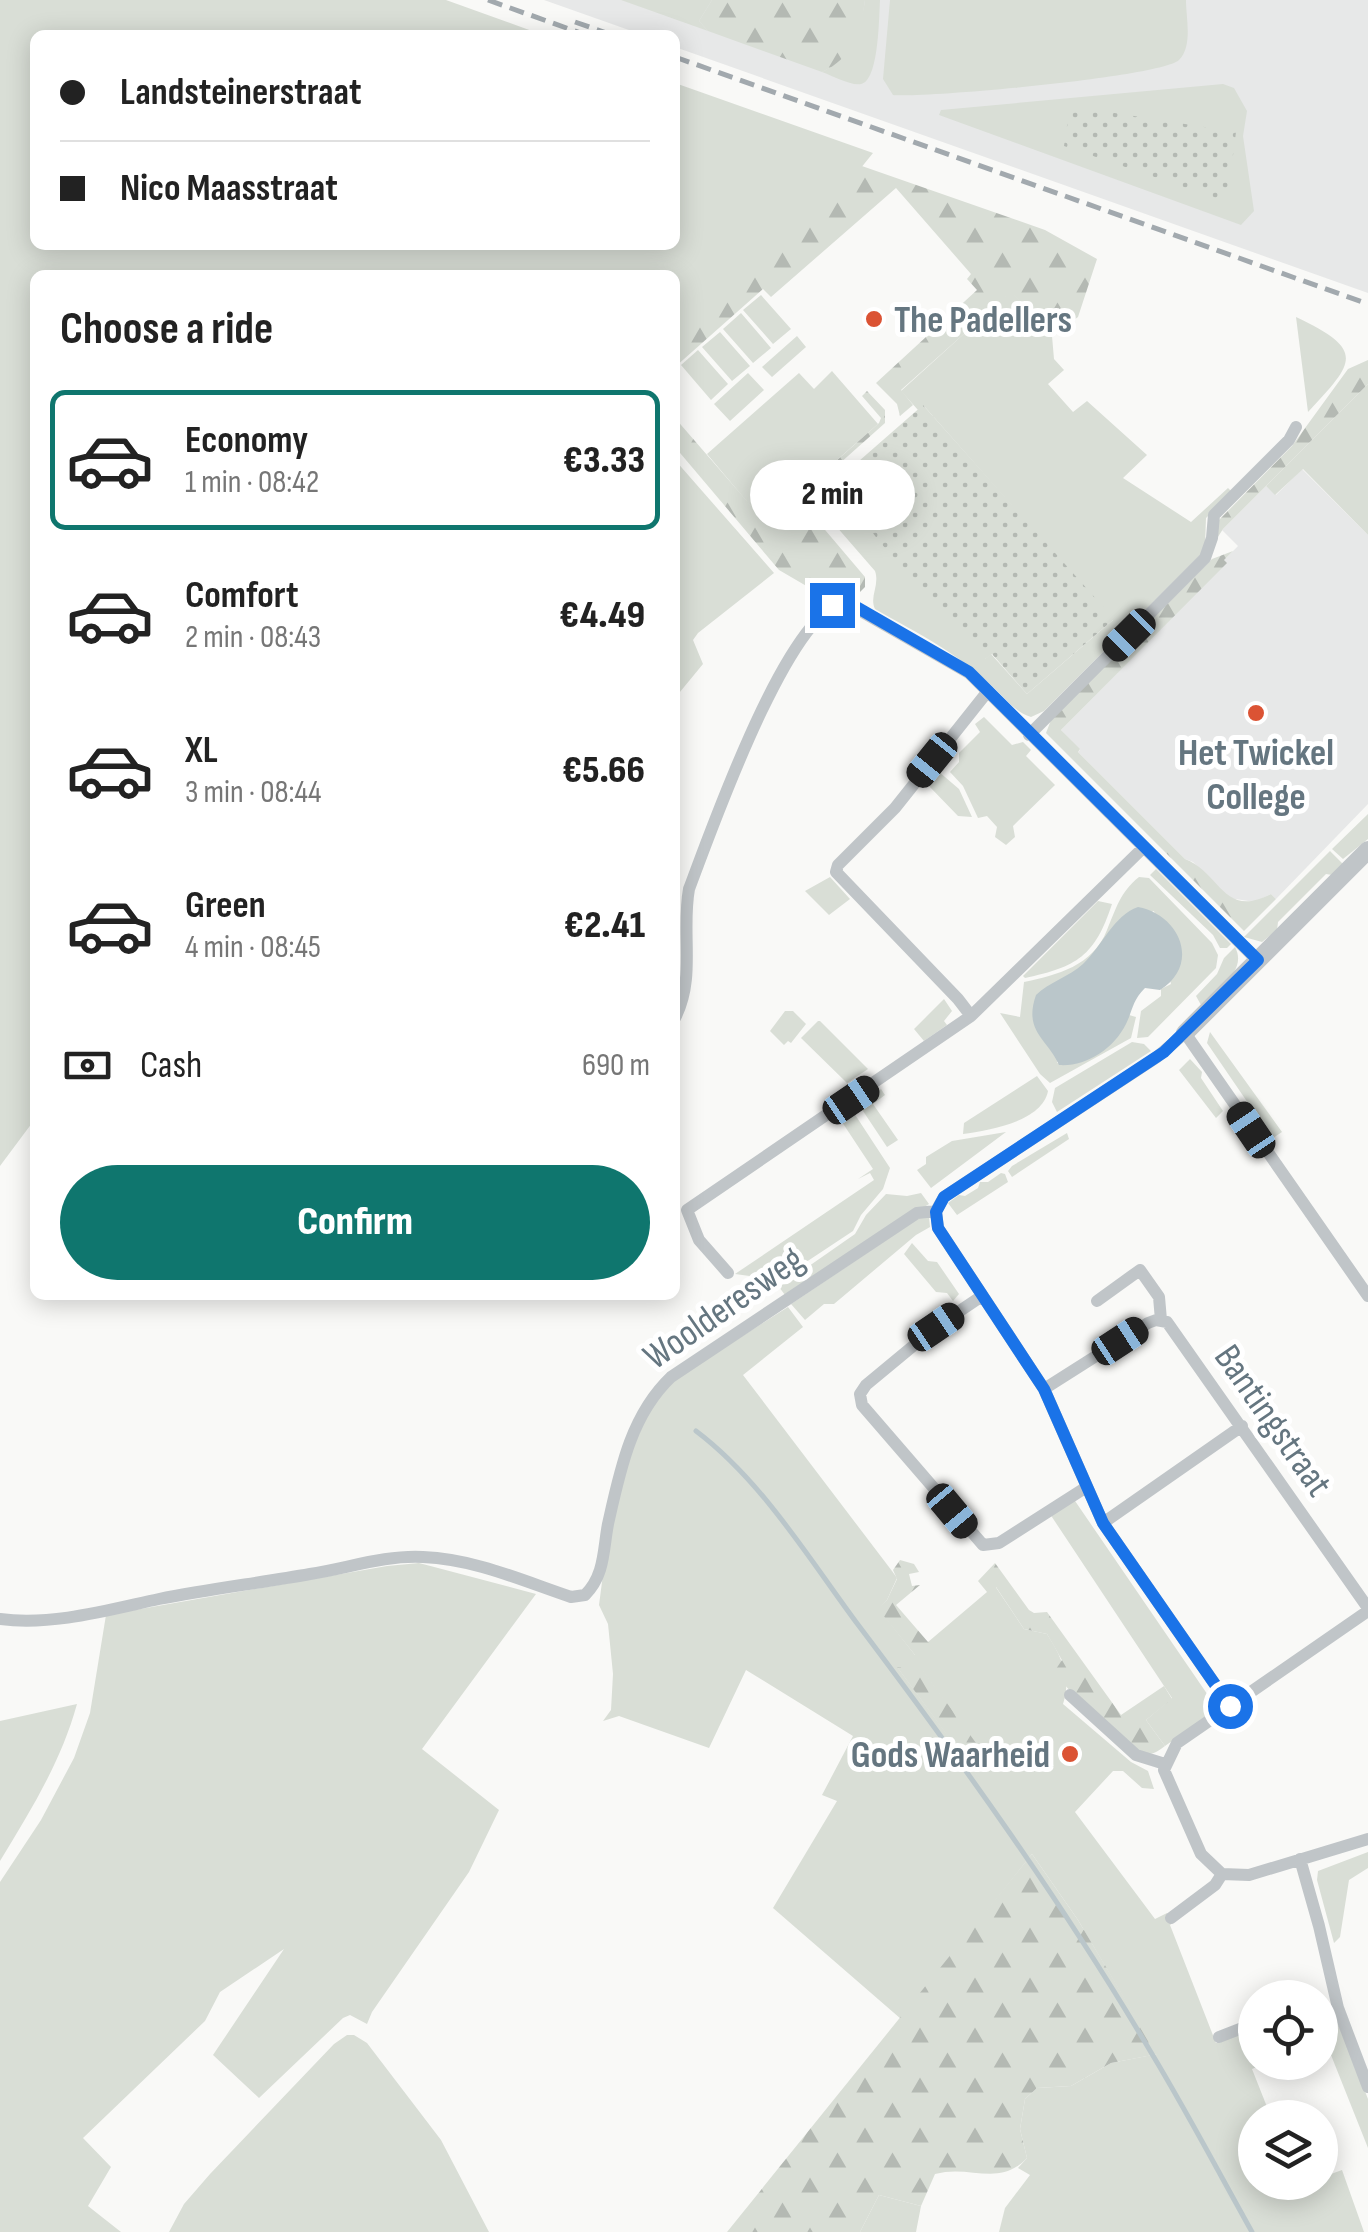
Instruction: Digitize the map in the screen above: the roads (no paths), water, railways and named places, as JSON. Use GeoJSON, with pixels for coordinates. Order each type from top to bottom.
{"type":"FeatureCollection","features":[{"type":"Feature","properties":{"kind":"street"},"geometry":{"type":"LineString","coordinates":[[1029,734],[1205,558],[1214,515],[1289,440],[1296,427]]}},
{"type":"Feature","properties":{"kind":"street"},"geometry":{"type":"LineString","coordinates":[[680,1009],[688,976],[685,912],[689,889],[763,705],[793,654],[827,608],[845,602],[956,664],[988,691],[1258,960]]}},
{"type":"Feature","properties":{"kind":"street"},"geometry":{"type":"LineString","coordinates":[[970,1016],[958,998],[836,872],[838,865],[894,808],[988,691]]}},
{"type":"Feature","properties":{"kind":"street"},"geometry":{"type":"LineString","coordinates":[[728,1273],[699,1240],[681,1209],[970,1016],[1144,847]]}},
{"type":"Feature","properties":{"kind":"street","name":"Woolderesweg"},"geometry":{"type":"LineString","coordinates":[[0,1620],[38,1620],[100,1611],[244,1582],[400,1558],[452,1560],[571,1598],[585,1596],[602,1568],[614,1496],[636,1423],[650,1398],[689,1364],[917,1213],[936,1212],[944,1197],[1156,1057],[1368,850]]}},
{"type":"Feature","properties":{"kind":"street"},"geometry":{"type":"LineString","coordinates":[[1184,1033],[1368,1296]]}},
{"type":"Feature","properties":{"kind":"street"},"geometry":{"type":"LineString","coordinates":[[936,1212],[938,1228],[1044,1389],[1103,1523],[1230,1706]]}},
{"type":"Feature","properties":{"kind":"street","name":"Bantingstraat"},"geometry":{"type":"LineString","coordinates":[[1097,1301],[1140,1270],[1159,1297],[1161,1320],[1172,1327],[1368,1610]]}},
{"type":"Feature","properties":{"kind":"street"},"geometry":{"type":"LineString","coordinates":[[982,1296],[936,1327],[866,1385],[860,1394],[862,1405],[983,1545],[999,1544],[1085,1488]]}},
{"type":"Feature","properties":{"kind":"street"},"geometry":{"type":"LineString","coordinates":[[1044,1389],[1148,1323],[1161,1320]]}},
{"type":"Feature","properties":{"kind":"street"},"geometry":{"type":"LineString","coordinates":[[1103,1523],[1242,1426]]}},
{"type":"Feature","properties":{"kind":"street"},"geometry":{"type":"LineString","coordinates":[[1368,1610],[1177,1743],[1165,1764],[1166,1778],[1201,1854],[1222,1874],[1248,1875],[1368,1838]]}},
{"type":"Feature","properties":{"kind":"street"},"geometry":{"type":"LineString","coordinates":[[1070,1696],[1136,1755],[1165,1764]]}},
{"type":"Feature","properties":{"kind":"street"},"geometry":{"type":"LineString","coordinates":[[1300,1859],[1320,1926],[1325,1980]]}},
{"type":"Feature","properties":{"kind":"street"},"geometry":{"type":"LineString","coordinates":[[1171,1918],[1215,1885],[1222,1874]]}},
{"type":"Feature","properties":{"kind":"street"},"geometry":{"type":"LineString","coordinates":[[1338,2020],[1368,2087]]}},
{"type":"Feature","properties":{"kind":"street"},"geometry":{"type":"LineString","coordinates":[[1218,2037],[1238,2029]]}},
{"type":"Feature","properties":{"kind":"waterway"},"geometry":{"type":"LineString","coordinates":[[696,1431],[742,1472],[782,1520],[1010,1834],[1118,1998],[1252,2232]]}},
{"type":"Feature","properties":{"kind":"railway"},"geometry":{"type":"LineString","coordinates":[[488,0],[572,30]]}},
{"type":"Feature","properties":{"kind":"railway"},"geometry":{"type":"LineString","coordinates":[[575,22],[598,30]]}},
{"type":"Feature","properties":{"kind":"railway"},"geometry":{"type":"LineString","coordinates":[[680,59],[1368,304]]}},
{"type":"Feature","properties":{"kind":"place","name":"The Padellers"},"geometry":{"type":"Point","coordinates":[874,319]}},
{"type":"Feature","properties":{"kind":"place","name":"Het Twickel College"},"geometry":{"type":"Point","coordinates":[1256,713]}},
{"type":"Feature","properties":{"kind":"place","name":"Gods Waarheid"},"geometry":{"type":"Point","coordinates":[1070,1754]}}]}
